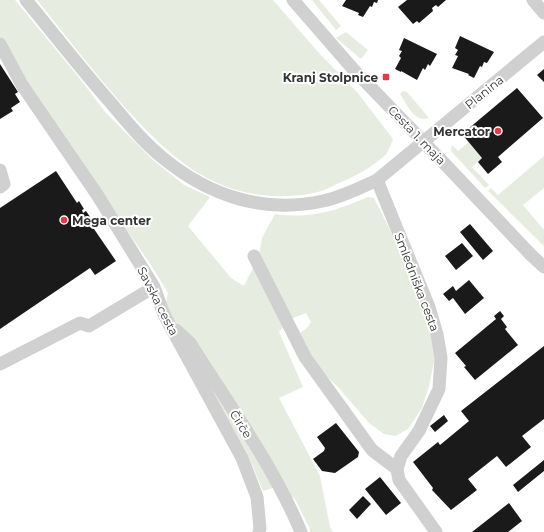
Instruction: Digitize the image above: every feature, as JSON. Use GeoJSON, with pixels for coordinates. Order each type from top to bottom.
{"type":"FeatureCollection","features":[{"type":"Feature","properties":{"kind":"street"},"geometry":{"type":"LineString","coordinates":[[26,0],[98,88],[139,135],[162,157],[181,172],[228,196],[249,202],[266,204],[293,205],[324,201],[350,192],[377,180],[424,142]]}},
{"type":"Feature","properties":{"kind":"street","name":"Cesta 1. maja"},"geometry":{"type":"LineString","coordinates":[[293,0],[354,69],[544,267]]}},
{"type":"Feature","properties":{"kind":"street"},"geometry":{"type":"LineString","coordinates":[[533,0],[544,13]]}},
{"type":"Feature","properties":{"kind":"street","name":"Planina"},"geometry":{"type":"LineString","coordinates":[[424,142],[544,42]]}},
{"type":"Feature","properties":{"kind":"street","name":"Savska cesta"},"geometry":{"type":"LineString","coordinates":[[0,44],[22,85],[98,196],[154,287],[169,324],[242,458],[257,497],[260,528],[259,532]]}},
{"type":"Feature","properties":{"kind":"street"},"geometry":{"type":"LineString","coordinates":[[0,170],[4,184],[0,187]]}},
{"type":"Feature","properties":{"kind":"street","name":"Smledniška cesta"},"geometry":{"type":"LineString","coordinates":[[377,180],[429,307],[437,334],[441,358],[439,389],[419,431],[401,456],[397,469]]}},
{"type":"Feature","properties":{"kind":"street"},"geometry":{"type":"LineString","coordinates":[[254,256],[305,357],[372,450],[397,469],[399,480],[436,532]]}},
{"type":"Feature","properties":{"kind":"street"},"geometry":{"type":"LineString","coordinates":[[0,364],[80,323],[89,326],[154,287]]}},
{"type":"Feature","properties":{"kind":"street","name":"Čirče"},"geometry":{"type":"LineString","coordinates":[[169,324],[190,343],[224,396],[276,479],[301,532]]}},
{"type":"Feature","properties":{"kind":"shaded area"},"geometry":{"type":"Polygon","coordinates":[[[0,0],[15,0],[81,80],[105,112],[152,159],[184,185],[210,197],[188,226],[231,278],[244,286],[253,268],[284,326],[279,332],[303,387],[279,398],[320,476],[330,527],[333,532],[310,532],[295,499],[278,486],[263,491],[247,453],[165,308],[168,293],[151,265],[25,83],[0,37],[0,0]]]}},
{"type":"Feature","properties":{"kind":"shaded area"},"geometry":{"type":"Polygon","coordinates":[[[37,0],[273,0],[318,52],[357,92],[393,139],[386,154],[367,169],[327,189],[315,193],[283,196],[257,194],[233,189],[192,169],[155,139],[110,91],[37,0]]]}},
{"type":"Feature","properties":{"kind":"shaded area"},"geometry":{"type":"Polygon","coordinates":[[[312,0],[319,0],[341,26],[336,30],[312,0]]]}},
{"type":"Feature","properties":{"kind":"shaded area"},"geometry":{"type":"Polygon","coordinates":[[[346,32],[368,50],[361,59],[336,38],[346,32]]]}},
{"type":"Feature","properties":{"kind":"shaded area"},"geometry":{"type":"Polygon","coordinates":[[[403,91],[407,92],[429,118],[419,118],[412,112],[400,94],[403,91]]]}},
{"type":"Feature","properties":{"kind":"shaded area"},"geometry":{"type":"Polygon","coordinates":[[[469,142],[482,158],[472,167],[489,185],[485,188],[451,151],[452,145],[458,151],[469,142]]]}},
{"type":"Feature","properties":{"kind":"shaded area"},"geometry":{"type":"Polygon","coordinates":[[[544,156],[544,188],[523,205],[544,230],[544,246],[488,191],[491,188],[498,195],[544,156]]]}},
{"type":"Feature","properties":{"kind":"shaded area"},"geometry":{"type":"Polygon","coordinates":[[[368,197],[374,198],[394,238],[431,334],[435,357],[429,386],[422,408],[408,429],[395,436],[384,434],[369,423],[338,387],[322,372],[297,335],[307,328],[311,322],[306,313],[288,320],[259,255],[262,238],[275,214],[312,215],[323,213],[368,197]]]}},
{"type":"Feature","properties":{"kind":"building"},"geometry":{"type":"Polygon","coordinates":[[[346,0],[378,0],[377,3],[374,2],[372,7],[370,6],[363,17],[358,15],[359,13],[342,6],[346,0]]]}},
{"type":"Feature","properties":{"kind":"building"},"geometry":{"type":"Polygon","coordinates":[[[407,0],[446,0],[438,7],[436,5],[432,8],[433,11],[419,23],[417,21],[413,24],[398,7],[407,0]]]}},
{"type":"Feature","properties":{"kind":"building"},"geometry":{"type":"Polygon","coordinates":[[[460,36],[494,52],[487,63],[484,62],[482,67],[480,66],[474,78],[468,75],[469,74],[452,68],[458,56],[455,55],[458,50],[455,48],[460,36]]]}},
{"type":"Feature","properties":{"kind":"building"},"geometry":{"type":"Polygon","coordinates":[[[404,38],[437,54],[430,66],[428,64],[425,70],[423,68],[417,80],[395,69],[401,58],[399,56],[402,51],[399,50],[404,38]]]}},
{"type":"Feature","properties":{"kind":"building"},"geometry":{"type":"Polygon","coordinates":[[[0,64],[18,92],[15,94],[20,102],[11,108],[13,111],[0,119],[0,64]]]}},
{"type":"Feature","properties":{"kind":"building"},"geometry":{"type":"Polygon","coordinates":[[[544,69],[544,82],[537,75],[544,69]]]}},
{"type":"Feature","properties":{"kind":"building","name":"Mercator"},"geometry":{"type":"Polygon","coordinates":[[[517,88],[543,118],[498,157],[502,162],[488,174],[478,162],[482,158],[462,134],[517,88]]]}},
{"type":"Feature","properties":{"kind":"building"},"geometry":{"type":"Polygon","coordinates":[[[56,171],[77,203],[79,201],[84,209],[82,210],[83,213],[86,211],[97,227],[94,229],[116,261],[95,275],[90,268],[0,329],[0,208],[56,171]]]}},
{"type":"Feature","properties":{"kind":"building"},"geometry":{"type":"Polygon","coordinates":[[[470,224],[493,251],[483,260],[460,232],[470,224]]]}},
{"type":"Feature","properties":{"kind":"building"},"geometry":{"type":"Polygon","coordinates":[[[462,243],[473,256],[456,270],[445,256],[462,243]]]}},
{"type":"Feature","properties":{"kind":"building"},"geometry":{"type":"Polygon","coordinates":[[[469,280],[484,298],[465,314],[453,298],[449,301],[443,294],[453,286],[456,291],[469,280]]]}},
{"type":"Feature","properties":{"kind":"building"},"geometry":{"type":"Polygon","coordinates":[[[500,311],[504,316],[501,319],[507,327],[505,329],[518,345],[475,380],[455,353],[496,319],[494,316],[500,311]]]}},
{"type":"Feature","properties":{"kind":"building"},"geometry":{"type":"Polygon","coordinates":[[[544,346],[544,419],[522,436],[531,447],[506,467],[497,456],[468,479],[477,490],[451,510],[432,490],[433,488],[413,462],[438,442],[440,445],[469,421],[461,411],[544,346]]]}},
{"type":"Feature","properties":{"kind":"building"},"geometry":{"type":"Polygon","coordinates":[[[444,415],[448,421],[435,432],[430,426],[444,415]]]}},
{"type":"Feature","properties":{"kind":"building"},"geometry":{"type":"Polygon","coordinates":[[[336,423],[359,452],[358,457],[335,473],[322,471],[313,459],[324,451],[325,448],[317,437],[336,423]]]}},
{"type":"Feature","properties":{"kind":"building"},"geometry":{"type":"Polygon","coordinates":[[[544,460],[544,471],[518,492],[513,485],[544,460]]]}},
{"type":"Feature","properties":{"kind":"building"},"geometry":{"type":"Polygon","coordinates":[[[380,477],[401,503],[386,515],[365,489],[380,477]]]}},
{"type":"Feature","properties":{"kind":"building"},"geometry":{"type":"Polygon","coordinates":[[[363,496],[371,504],[357,519],[349,510],[363,496]]]}},
{"type":"Feature","properties":{"kind":"building"},"geometry":{"type":"Polygon","coordinates":[[[509,503],[522,521],[508,532],[472,532],[509,503]]]}},
{"type":"Feature","properties":{"kind":"place","name":"Kranj Stolpnice"},"geometry":{"type":"Point","coordinates":[386,77]}},
{"type":"Feature","properties":{"kind":"place","name":"Mercator"},"geometry":{"type":"Point","coordinates":[498,131]}},
{"type":"Feature","properties":{"kind":"place","name":"Mega center"},"geometry":{"type":"Point","coordinates":[64,220]}}]}
